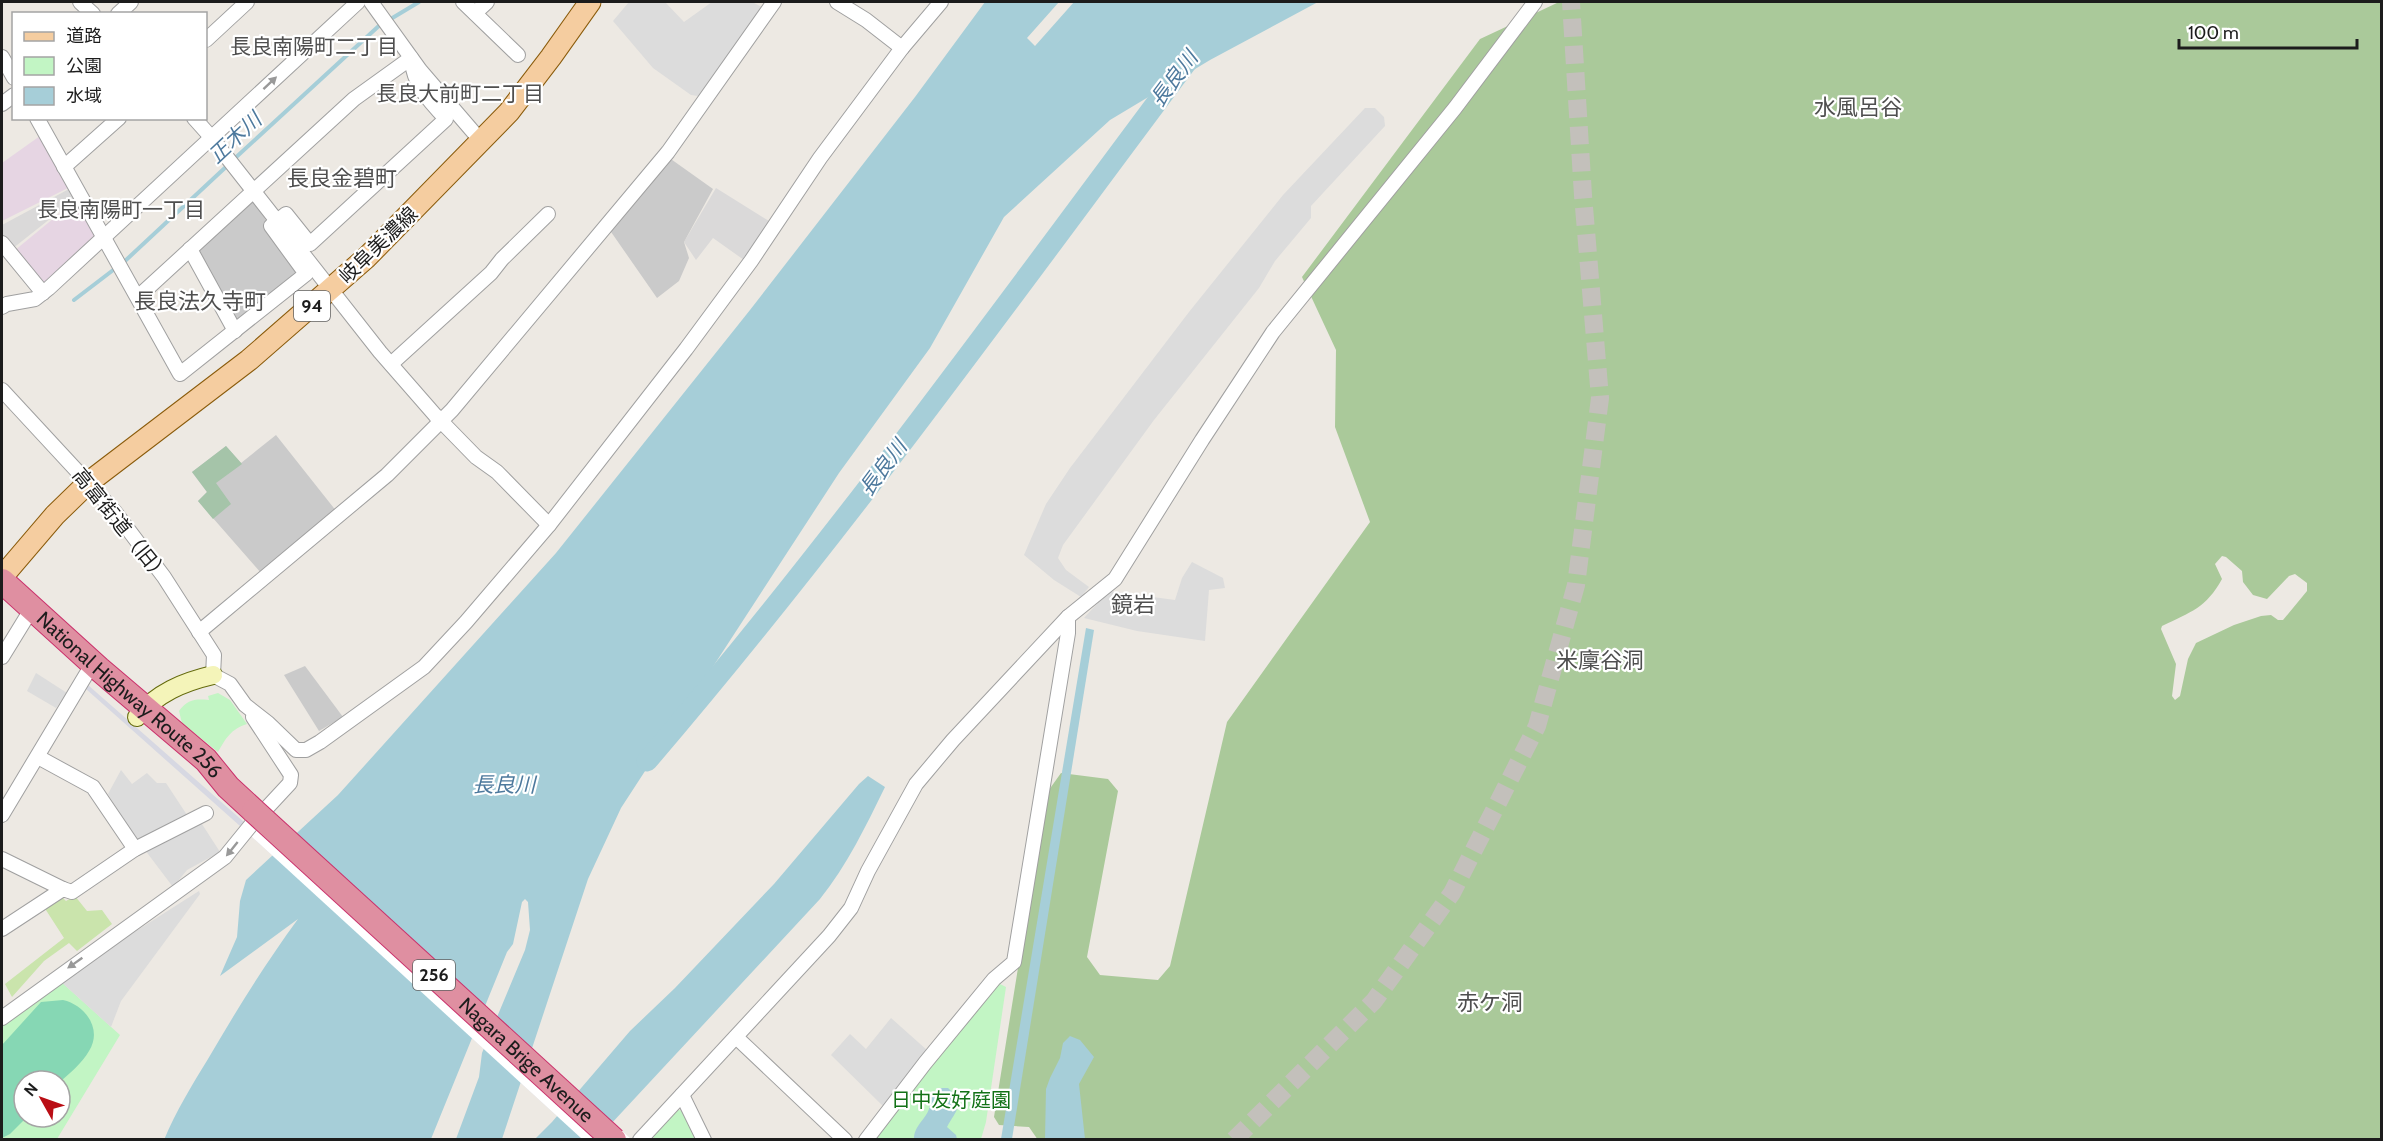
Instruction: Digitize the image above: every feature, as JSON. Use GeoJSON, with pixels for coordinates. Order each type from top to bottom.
{"type":"FeatureCollection","features":[{"type":"Feature","properties":{"kind":"highway","name":"National Highway Route 256"},"geometry":{"type":"LineString","coordinates":[[2,579],[140,712],[257,811]]}},
{"type":"Feature","properties":{"kind":"highway","name":"National Highway Route 256"},"geometry":{"type":"LineString","coordinates":[[2,596],[87,673],[140,712]]}},
{"type":"Feature","properties":{"kind":"highway","name":"Nagara Brige Avenue"},"geometry":{"type":"LineString","coordinates":[[257,811],[599,1140]]}},
{"type":"Feature","properties":{"kind":"highway","name":"Nagara Brige Avenue"},"geometry":{"type":"LineString","coordinates":[[257,811],[614,1140]]}},
{"type":"Feature","properties":{"kind":"main road","name":"岐阜美濃線"},"geometry":{"type":"LineString","coordinates":[[2,579],[55,515],[89,482],[232,374],[332,290],[367,257],[509,112],[590,2]]}},
{"type":"Feature","properties":{"kind":"street"},"geometry":{"type":"LineString","coordinates":[[207,39],[247,2]]}},
{"type":"Feature","properties":{"kind":"street"},"geometry":{"type":"LineString","coordinates":[[2,307],[35,299],[43,293],[358,2]]}},
{"type":"Feature","properties":{"kind":"street"},"geometry":{"type":"LineString","coordinates":[[371,2],[420,70],[481,141]]}},
{"type":"Feature","properties":{"kind":"street"},"geometry":{"type":"LineString","coordinates":[[463,2],[518,55]]}},
{"type":"Feature","properties":{"kind":"street"},"geometry":{"type":"LineString","coordinates":[[475,13],[487,2]]}},
{"type":"Feature","properties":{"kind":"street"},"geometry":{"type":"LineString","coordinates":[[199,632],[387,475],[453,410],[668,152],[774,2]]}},
{"type":"Feature","properties":{"kind":"street"},"geometry":{"type":"LineString","coordinates":[[837,2],[866,20],[902,48]]}},
{"type":"Feature","properties":{"kind":"street"},"geometry":{"type":"LineString","coordinates":[[245,705],[296,750],[306,750],[321,742],[424,667],[549,525],[686,350],[751,261],[820,158],[902,48],[941,2]]}},
{"type":"Feature","properties":{"kind":"street"},"geometry":{"type":"LineString","coordinates":[[639,1140],[829,936],[851,908],[868,871],[916,784],[1068,617],[1115,579],[1272,332],[1455,108],[1535,2]]}},
{"type":"Feature","properties":{"kind":"street"},"geometry":{"type":"LineString","coordinates":[[2,57],[12,74]]}},
{"type":"Feature","properties":{"kind":"street"},"geometry":{"type":"LineString","coordinates":[[138,297],[354,99],[411,58]]}},
{"type":"Feature","properties":{"kind":"street"},"geometry":{"type":"LineString","coordinates":[[38,120],[180,374],[306,274],[271,226],[286,214],[310,244],[446,119],[413,77],[411,58]]}},
{"type":"Feature","properties":{"kind":"street"},"geometry":{"type":"LineString","coordinates":[[420,70],[428,67],[454,99]]}},
{"type":"Feature","properties":{"kind":"street"},"geometry":{"type":"LineString","coordinates":[[64,167],[117,120]]}},
{"type":"Feature","properties":{"kind":"street"},"geometry":{"type":"LineString","coordinates":[[196,120],[212,137],[391,364],[476,457],[497,472],[549,525]]}},
{"type":"Feature","properties":{"kind":"street"},"geometry":{"type":"LineString","coordinates":[[391,364],[491,273],[502,259],[548,214]]}},
{"type":"Feature","properties":{"kind":"street"},"geometry":{"type":"LineString","coordinates":[[2,243],[43,293]]}},
{"type":"Feature","properties":{"kind":"street"},"geometry":{"type":"LineString","coordinates":[[190,249],[234,330]]}},
{"type":"Feature","properties":{"kind":"street","name":"高富街道（旧）"},"geometry":{"type":"LineString","coordinates":[[2,390],[115,512],[164,577],[214,655],[213,675]]}},
{"type":"Feature","properties":{"kind":"street"},"geometry":{"type":"LineString","coordinates":[[866,1140],[925,1063],[994,980],[1014,962],[1066,644],[1068,617]]}},
{"type":"Feature","properties":{"kind":"street"},"geometry":{"type":"LineString","coordinates":[[2,657],[26,618]]}},
{"type":"Feature","properties":{"kind":"street"},"geometry":{"type":"LineString","coordinates":[[2,815],[87,673]]}},
{"type":"Feature","properties":{"kind":"street"},"geometry":{"type":"LineString","coordinates":[[2,1018],[225,857],[257,811],[290,783],[291,775],[245,705],[230,684],[213,675],[172,688],[140,712]]}},
{"type":"Feature","properties":{"kind":"street"},"geometry":{"type":"LineString","coordinates":[[38,757],[93,787],[135,849]]}},
{"type":"Feature","properties":{"kind":"street"},"geometry":{"type":"LineString","coordinates":[[2,859],[63,890],[72,892],[135,849],[206,813]]}},
{"type":"Feature","properties":{"kind":"street"},"geometry":{"type":"LineString","coordinates":[[2,929],[63,890]]}},
{"type":"Feature","properties":{"kind":"street"},"geometry":{"type":"LineString","coordinates":[[736,1037],[845,1140]]}},
{"type":"Feature","properties":{"kind":"street"},"geometry":{"type":"LineString","coordinates":[[682,1095],[704,1140]]}},
{"type":"Feature","properties":{"kind":"shaded area"},"geometry":{"type":"Polygon","coordinates":[[[629,2],[665,2],[684,22],[712,2],[752,2],[762,7],[698,96],[691,95],[653,68],[613,21],[629,2]]]}},
{"type":"Feature","properties":{"kind":"shaded area"},"geometry":{"type":"Polygon","coordinates":[[[1365,108],[1375,108],[1384,117],[1385,126],[1311,206],[1311,218],[1275,261],[1259,288],[1154,420],[1063,545],[1058,558],[1066,570],[1089,587],[1081,597],[1054,580],[1024,555],[1046,504],[1070,468],[1189,312],[1283,195],[1365,108]]]}},
{"type":"Feature","properties":{"kind":"shaded area"},"geometry":{"type":"Polygon","coordinates":[[[40,136],[68,188],[2,221],[2,163],[40,136]]]}},
{"type":"Feature","properties":{"kind":"shaded area"},"geometry":{"type":"Polygon","coordinates":[[[668,157],[713,189],[684,242],[689,258],[679,281],[657,298],[609,229],[668,157]]]}},
{"type":"Feature","properties":{"kind":"shaded area"},"geometry":{"type":"Polygon","coordinates":[[[716,188],[769,221],[744,260],[713,238],[696,260],[684,242],[716,188]]]}},
{"type":"Feature","properties":{"kind":"shaded area"},"geometry":{"type":"Polygon","coordinates":[[[69,189],[75,199],[12,249],[2,236],[2,225],[69,189]]]}},
{"type":"Feature","properties":{"kind":"shaded area"},"geometry":{"type":"Polygon","coordinates":[[[252,199],[301,273],[237,321],[199,250],[252,199]]]}},
{"type":"Feature","properties":{"kind":"shaded area"},"geometry":{"type":"Polygon","coordinates":[[[76,200],[97,234],[44,284],[14,251],[76,200]]]}},
{"type":"Feature","properties":{"kind":"shaded area"},"geometry":{"type":"Polygon","coordinates":[[[276,435],[337,512],[262,574],[198,501],[207,492],[192,472],[226,446],[241,463],[276,435]]]}},
{"type":"Feature","properties":{"kind":"shaded area"},"geometry":{"type":"Polygon","coordinates":[[[1192,562],[1223,578],[1225,588],[1209,590],[1205,641],[1137,631],[1084,618],[1109,591],[1175,600],[1182,578],[1192,562]]]}},
{"type":"Feature","properties":{"kind":"shaded area"},"geometry":{"type":"Polygon","coordinates":[[[305,666],[343,717],[319,731],[284,675],[305,666]]]}},
{"type":"Feature","properties":{"kind":"shaded area"},"geometry":{"type":"Polygon","coordinates":[[[36,673],[67,693],[56,708],[27,691],[36,673]]]}},
{"type":"Feature","properties":{"kind":"shaded area"},"geometry":{"type":"Polygon","coordinates":[[[88,685],[244,822],[591,1139],[582,1139],[240,826],[86,689],[88,685]]]}},
{"type":"Feature","properties":{"kind":"shaded area"},"geometry":{"type":"Polygon","coordinates":[[[121,770],[132,784],[147,773],[157,783],[166,783],[187,815],[143,843],[136,841],[108,794],[121,770]]]}},
{"type":"Feature","properties":{"kind":"shaded area"},"geometry":{"type":"Polygon","coordinates":[[[200,821],[220,852],[187,870],[173,887],[145,850],[200,821]]]}},
{"type":"Feature","properties":{"kind":"shaded area"},"geometry":{"type":"Polygon","coordinates":[[[199,891],[200,894],[121,1001],[111,1027],[59,980],[199,891]]]}},
{"type":"Feature","properties":{"kind":"shaded area"},"geometry":{"type":"Polygon","coordinates":[[[891,1018],[928,1051],[883,1106],[831,1055],[850,1034],[866,1049],[891,1018]]]}},
{"type":"Feature","properties":{"kind":"green space"},"geometry":{"type":"Polygon","coordinates":[[[1559,2],[2381,2],[2381,1139],[1038,1140],[1029,1127],[999,1125],[994,1117],[1046,794],[1061,773],[1108,779],[1118,791],[1087,957],[1100,975],[1158,980],[1170,966],[1227,722],[1370,522],[1335,427],[1336,350],[1302,277],[1480,39],[1559,2]],[[2222,556],[2215,564],[2222,579],[2210,597],[2197,608],[2162,626],[2161,629],[2176,664],[2172,696],[2175,700],[2180,696],[2188,659],[2196,643],[2234,625],[2261,616],[2271,615],[2278,620],[2283,620],[2307,591],[2307,583],[2295,574],[2289,576],[2267,599],[2253,595],[2243,582],[2242,571],[2222,556]]]}},
{"type":"Feature","properties":{"kind":"green space"},"geometry":{"type":"Polygon","coordinates":[[[226,446],[242,464],[216,483],[231,504],[213,519],[198,501],[207,492],[192,472],[226,446]]]}},
{"type":"Feature","properties":{"kind":"green space"},"geometry":{"type":"Polygon","coordinates":[[[218,693],[230,700],[247,724],[229,735],[218,752],[182,723],[179,711],[189,702],[209,700],[208,696],[218,693]]]}},
{"type":"Feature","properties":{"kind":"green space"},"geometry":{"type":"Polygon","coordinates":[[[61,896],[66,901],[75,896],[87,911],[102,910],[112,924],[77,951],[69,943],[44,961],[12,997],[5,984],[64,938],[44,907],[61,896]]]}},
{"type":"Feature","properties":{"kind":"green space"},"geometry":{"type":"Polygon","coordinates":[[[59,980],[120,1035],[72,1114],[72,1069],[12,1069],[12,1129],[63,1129],[57,1139],[2,1140],[2,1024],[59,980]]]}},
{"type":"Feature","properties":{"kind":"green space","name":"日中友好庭園"},"geometry":{"type":"Polygon","coordinates":[[[998,983],[1006,987],[986,1122],[981,1139],[871,1140],[998,983]]]}},
{"type":"Feature","properties":{"kind":"green space"},"geometry":{"type":"Polygon","coordinates":[[[63,1000],[78,1007],[90,1019],[94,1034],[93,1043],[83,1060],[72,1072],[72,1069],[12,1069],[12,1129],[15,1129],[2,1138],[2,1045],[41,1002],[63,1000]]]}},
{"type":"Feature","properties":{"kind":"green space"},"geometry":{"type":"Polygon","coordinates":[[[674,1109],[683,1111],[698,1139],[655,1139],[651,1135],[674,1109]]]}},
{"type":"Feature","properties":{"kind":"water","name":"長良川"},"geometry":{"type":"Polygon","coordinates":[[[985,2],[1059,2],[1027,38],[1035,46],[1074,2],[1318,2],[1210,60],[1110,120],[1004,217],[930,348],[839,473],[621,808],[588,879],[502,1139],[456,1139],[479,1077],[482,1053],[525,950],[530,930],[528,902],[525,899],[522,902],[513,944],[507,952],[431,1139],[164,1140],[184,1098],[229,1023],[262,970],[298,919],[220,976],[237,937],[240,901],[246,880],[338,795],[556,553],[750,310],[915,97],[985,2]]]}},
{"type":"Feature","properties":{"kind":"water"},"geometry":{"type":"Polygon","coordinates":[[[1086,628],[1094,630],[1012,1139],[1001,1139],[1086,628]]]}},
{"type":"Feature","properties":{"kind":"water"},"geometry":{"type":"Polygon","coordinates":[[[868,776],[885,787],[847,859],[820,899],[597,1139],[534,1140],[630,1031],[675,988],[774,884],[868,776]]]}},
{"type":"Feature","properties":{"kind":"water"},"geometry":{"type":"Polygon","coordinates":[[[1070,1036],[1080,1040],[1094,1057],[1079,1084],[1085,1139],[1045,1139],[1046,1089],[1060,1058],[1063,1043],[1070,1036]]]}},
{"type":"Feature","properties":{"kind":"water"},"geometry":{"type":"Polygon","coordinates":[[[940,1088],[948,1088],[957,1099],[958,1108],[947,1127],[957,1139],[914,1139],[916,1130],[929,1109],[933,1094],[940,1088]]]}},
{"type":"Feature","properties":{"kind":"pier"},"geometry":{"type":"Polygon","coordinates":[[[261,803],[631,1139],[582,1139],[240,826],[261,803]]]}},
{"type":"Feature","properties":{"kind":"waterway","name":"正木川"},"geometry":{"type":"LineString","coordinates":[[389,20],[419,2]]}},
{"type":"Feature","properties":{"kind":"waterway","name":"正木川"},"geometry":{"type":"LineString","coordinates":[[233,160],[382,23]]}},
{"type":"Feature","properties":{"kind":"waterway","name":"長良川"},"geometry":{"type":"LineString","coordinates":[[647,761],[788,590],[856,503],[1187,62]]}},
{"type":"Feature","properties":{"kind":"waterway","name":"正木川"},"geometry":{"type":"LineString","coordinates":[[74,300],[125,261],[228,165]]}},
{"type":"Feature","properties":{"kind":"tunnel"},"geometry":{"type":"LineString","coordinates":[[1234,1140],[1374,1001],[1452,893],[1537,726],[1576,585],[1600,398],[1583,195],[1571,2]]}},
{"type":"Feature","properties":{"kind":"district","name":"長良南陽町二丁目"},"geometry":{"type":"Point","coordinates":[314,47]}},
{"type":"Feature","properties":{"kind":"district","name":"長良大前町二丁目"},"geometry":{"type":"Point","coordinates":[460,94]}},
{"type":"Feature","properties":{"kind":"district","name":"水風呂谷"},"geometry":{"type":"Point","coordinates":[1858,107]}},
{"type":"Feature","properties":{"kind":"district","name":"長良金碧町"},"geometry":{"type":"Point","coordinates":[342,178]}},
{"type":"Feature","properties":{"kind":"district","name":"長良南陽町一丁目"},"geometry":{"type":"Point","coordinates":[121,210]}},
{"type":"Feature","properties":{"kind":"district","name":"長良法久寺町"},"geometry":{"type":"Point","coordinates":[200,301]}},
{"type":"Feature","properties":{"kind":"district","name":"鏡岩"},"geometry":{"type":"Point","coordinates":[1133,604]}},
{"type":"Feature","properties":{"kind":"district","name":"米廩谷洞"},"geometry":{"type":"Point","coordinates":[1600,660]}},
{"type":"Feature","properties":{"kind":"district","name":"赤ケ洞"},"geometry":{"type":"Point","coordinates":[1490,1002]}}]}
